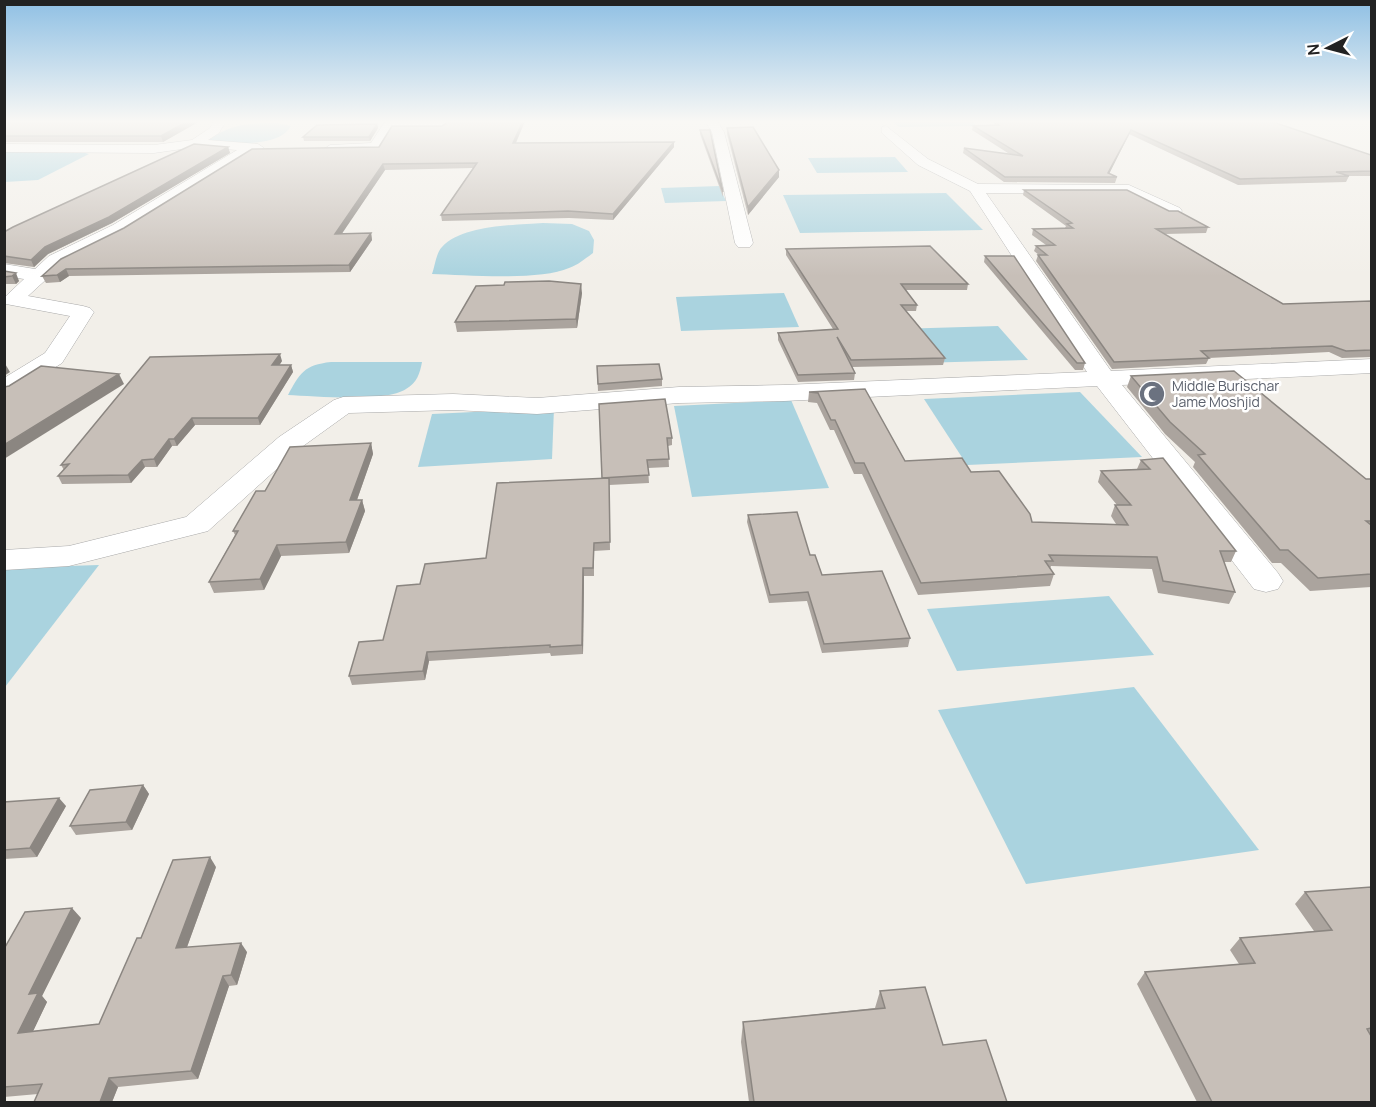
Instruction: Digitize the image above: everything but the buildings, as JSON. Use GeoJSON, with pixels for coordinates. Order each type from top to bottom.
{"type":"FeatureCollection","features":[{"type":"Feature","properties":{"kind":"street"},"geometry":{"type":"LineString","coordinates":[[4,389],[54,358],[83,312],[13,300],[56,260],[119,229],[210,173]]}},
{"type":"Feature","properties":{"kind":"street"},"geometry":{"type":"LineString","coordinates":[[728,173],[744,243]]}},
{"type":"Feature","properties":{"kind":"street"},"geometry":{"type":"LineString","coordinates":[[944,173],[975,188],[1129,189],[1174,211]]}},
{"type":"Feature","properties":{"kind":"street"},"geometry":{"type":"LineString","coordinates":[[975,188],[1103,377],[1266,581]]}},
{"type":"Feature","properties":{"kind":"street"},"geometry":{"type":"LineString","coordinates":[[4,270],[40,276]]}},
{"type":"Feature","properties":{"kind":"street"},"geometry":{"type":"LineString","coordinates":[[4,560],[69,556],[197,524],[289,443],[343,405],[453,402],[537,405],[680,395],[783,393],[1371,366]]}},
{"type":"Feature","properties":{"kind":"water"},"geometry":{"type":"Polygon","coordinates":[[[5,173],[52,173],[38,180],[5,182],[5,173]]]}},
{"type":"Feature","properties":{"kind":"water"},"geometry":{"type":"Polygon","coordinates":[[[719,186],[726,201],[665,203],[661,188],[719,186]]]}},
{"type":"Feature","properties":{"kind":"water"},"geometry":{"type":"Polygon","coordinates":[[[946,193],[983,230],[800,233],[783,195],[946,193]]]}},
{"type":"Feature","properties":{"kind":"water"},"geometry":{"type":"Polygon","coordinates":[[[543,223],[572,224],[589,231],[594,240],[593,253],[572,267],[540,275],[432,274],[442,247],[462,234],[504,226],[543,223]]]}},
{"type":"Feature","properties":{"kind":"water"},"geometry":{"type":"Polygon","coordinates":[[[784,293],[799,327],[681,331],[676,297],[784,293]]]}},
{"type":"Feature","properties":{"kind":"water"},"geometry":{"type":"Polygon","coordinates":[[[998,326],[1028,360],[919,363],[897,329],[998,326]]]}},
{"type":"Feature","properties":{"kind":"water"},"geometry":{"type":"Polygon","coordinates":[[[331,362],[422,362],[413,384],[396,393],[349,398],[288,395],[304,371],[315,365],[331,362]]]}},
{"type":"Feature","properties":{"kind":"water"},"geometry":{"type":"Polygon","coordinates":[[[1080,392],[1142,457],[967,465],[924,399],[1080,392]]]}},
{"type":"Feature","properties":{"kind":"water"},"geometry":{"type":"Polygon","coordinates":[[[791,400],[829,488],[692,497],[674,406],[791,400]]]}},
{"type":"Feature","properties":{"kind":"water"},"geometry":{"type":"Polygon","coordinates":[[[554,408],[552,459],[418,467],[432,414],[554,408]]]}},
{"type":"Feature","properties":{"kind":"water"},"geometry":{"type":"Polygon","coordinates":[[[99,565],[5,687],[5,568],[99,565]]]}},
{"type":"Feature","properties":{"kind":"water"},"geometry":{"type":"Polygon","coordinates":[[[1109,596],[1154,655],[957,671],[927,609],[1109,596]]]}},
{"type":"Feature","properties":{"kind":"water"},"geometry":{"type":"Polygon","coordinates":[[[1134,687],[1259,850],[1026,884],[938,710],[1134,687]]]}},
{"type":"Feature","properties":{"kind":"place","name":"Middle Burischar Jame Moshjid"},"geometry":{"type":"Point","coordinates":[1152,394]}}]}
